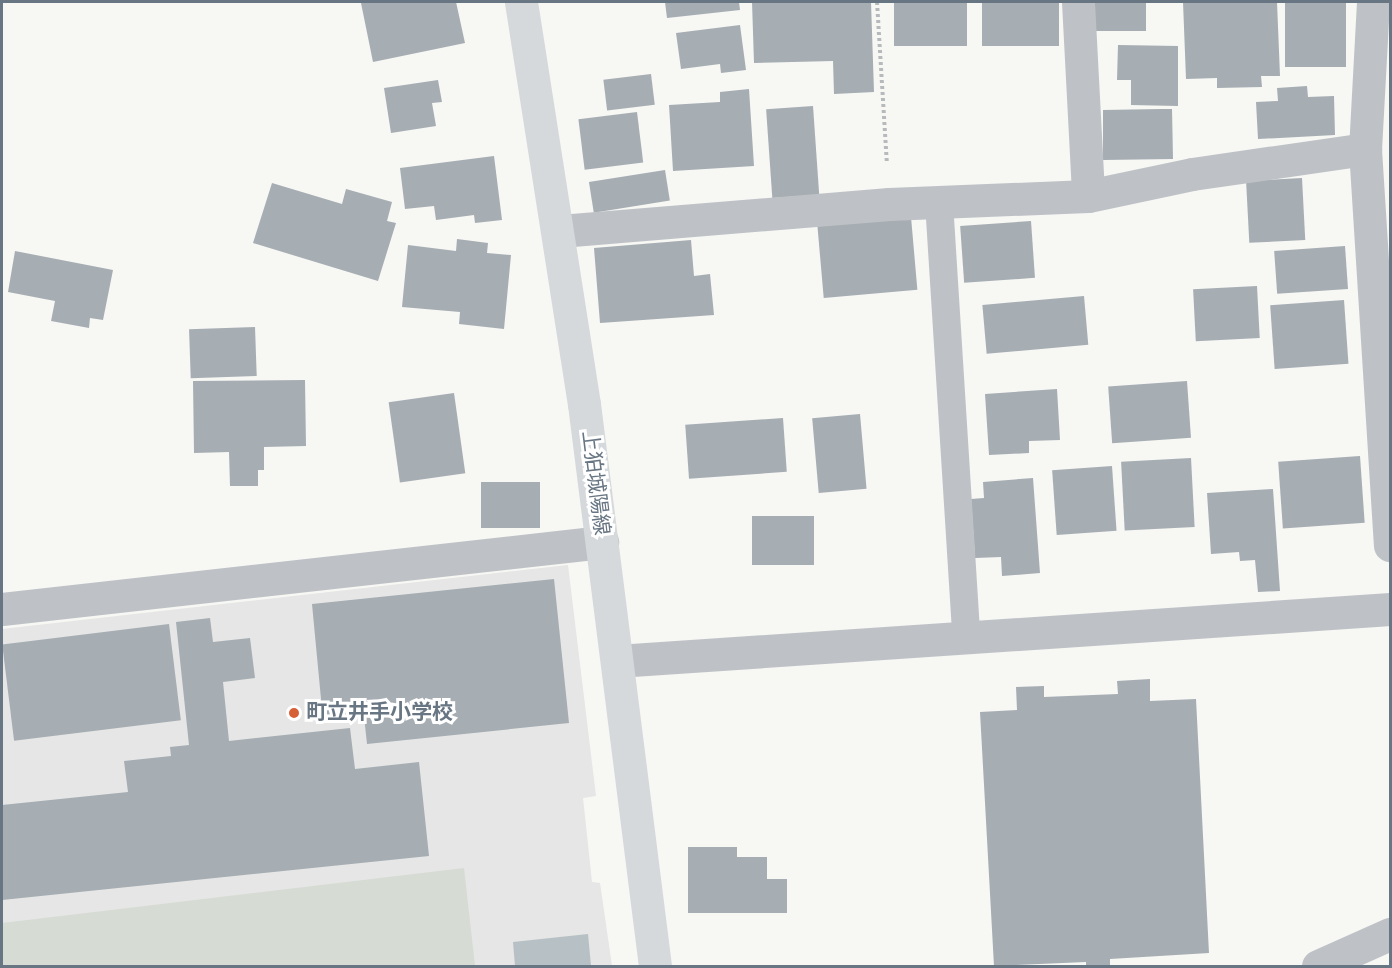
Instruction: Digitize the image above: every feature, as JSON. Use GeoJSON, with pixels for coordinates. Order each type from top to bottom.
{"type":"FeatureCollection","features":[{"type":"Feature","properties":{"kind":"main road","name":"上狛城陽線"},"geometry":{"type":"LineString","coordinates":[[521,2],[560,231],[655,966]]}},
{"type":"Feature","properties":{"kind":"street"},"geometry":{"type":"LineString","coordinates":[[1078,2],[1088,196]]}},
{"type":"Feature","properties":{"kind":"street"},"geometry":{"type":"LineString","coordinates":[[1373,2],[1365,148],[1381,214],[1390,545]]}},
{"type":"Feature","properties":{"kind":"street"},"geometry":{"type":"LineString","coordinates":[[560,231],[889,204],[1088,196],[1192,174],[1365,148]]}},
{"type":"Feature","properties":{"kind":"street"},"geometry":{"type":"LineString","coordinates":[[2,609],[602,542]]}},
{"type":"Feature","properties":{"kind":"street"},"geometry":{"type":"LineString","coordinates":[[617,661],[1390,609]]}},
{"type":"Feature","properties":{"kind":"street"},"geometry":{"type":"LineString","coordinates":[[1318,966],[1390,933]]}},
{"type":"Feature","properties":{"kind":"lane"},"geometry":{"type":"LineString","coordinates":[[939,202],[966,637]]}},
{"type":"Feature","properties":{"kind":"path"},"geometry":{"type":"LineString","coordinates":[[876,2],[889,204]]}},
{"type":"Feature","properties":{"kind":"shaded area","name":"町立井手小学校"},"geometry":{"type":"Polygon","coordinates":[[[568,565],[596,796],[583,798],[592,882],[600,883],[612,966],[2,966],[2,629],[568,565]]]}},
{"type":"Feature","properties":{"kind":"shaded area"},"geometry":{"type":"Polygon","coordinates":[[[464,868],[475,966],[2,966],[2,923],[464,868]]]}},
{"type":"Feature","properties":{"kind":"shaded area"},"geometry":{"type":"Polygon","coordinates":[[[588,934],[591,966],[515,966],[513,942],[588,934]]]}},
{"type":"Feature","properties":{"kind":"building"},"geometry":{"type":"Polygon","coordinates":[[[456,2],[465,43],[373,62],[361,3],[456,2]]]}},
{"type":"Feature","properties":{"kind":"building"},"geometry":{"type":"Polygon","coordinates":[[[665,2],[739,2],[740,10],[667,18],[665,2]]]}},
{"type":"Feature","properties":{"kind":"building"},"geometry":{"type":"Polygon","coordinates":[[[752,2],[871,2],[874,92],[834,94],[833,61],[754,63],[752,2]]]}},
{"type":"Feature","properties":{"kind":"building"},"geometry":{"type":"Polygon","coordinates":[[[894,2],[967,2],[967,46],[894,46],[894,2]]]}},
{"type":"Feature","properties":{"kind":"building"},"geometry":{"type":"Polygon","coordinates":[[[982,2],[1059,2],[1059,46],[982,46],[982,2]]]}},
{"type":"Feature","properties":{"kind":"building"},"geometry":{"type":"Polygon","coordinates":[[[1094,2],[1146,2],[1146,31],[1094,31],[1094,2]]]}},
{"type":"Feature","properties":{"kind":"building"},"geometry":{"type":"Polygon","coordinates":[[[1183,2],[1277,2],[1280,76],[1261,76],[1262,87],[1217,88],[1217,78],[1186,79],[1183,2]]]}},
{"type":"Feature","properties":{"kind":"building"},"geometry":{"type":"Polygon","coordinates":[[[1285,2],[1346,2],[1346,67],[1285,67],[1285,2]]]}},
{"type":"Feature","properties":{"kind":"building"},"geometry":{"type":"Polygon","coordinates":[[[740,25],[746,70],[721,73],[720,64],[681,69],[676,33],[740,25]]]}},
{"type":"Feature","properties":{"kind":"building"},"geometry":{"type":"Polygon","coordinates":[[[1118,45],[1178,46],[1178,106],[1131,105],[1131,80],[1117,80],[1118,45]]]}},
{"type":"Feature","properties":{"kind":"building"},"geometry":{"type":"Polygon","coordinates":[[[651,74],[655,105],[607,111],[603,80],[651,74]]]}},
{"type":"Feature","properties":{"kind":"building"},"geometry":{"type":"Polygon","coordinates":[[[438,80],[442,102],[432,103],[436,126],[391,133],[384,88],[438,80]]]}},
{"type":"Feature","properties":{"kind":"building"},"geometry":{"type":"Polygon","coordinates":[[[1307,86],[1308,97],[1334,96],[1335,135],[1258,139],[1256,102],[1278,101],[1277,88],[1307,86]]]}},
{"type":"Feature","properties":{"kind":"building"},"geometry":{"type":"Polygon","coordinates":[[[749,89],[754,166],[673,171],[669,105],[720,102],[720,92],[749,89]]]}},
{"type":"Feature","properties":{"kind":"building"},"geometry":{"type":"Polygon","coordinates":[[[813,106],[819,195],[772,198],[766,109],[813,106]]]}},
{"type":"Feature","properties":{"kind":"building"},"geometry":{"type":"Polygon","coordinates":[[[1172,109],[1173,159],[1103,160],[1103,110],[1172,109]]]}},
{"type":"Feature","properties":{"kind":"building"},"geometry":{"type":"Polygon","coordinates":[[[637,112],[643,163],[585,170],[578,119],[637,112]]]}},
{"type":"Feature","properties":{"kind":"building"},"geometry":{"type":"Polygon","coordinates":[[[494,156],[502,220],[475,223],[474,215],[436,220],[434,206],[405,209],[400,168],[494,156]]]}},
{"type":"Feature","properties":{"kind":"building"},"geometry":{"type":"Polygon","coordinates":[[[665,170],[670,201],[594,213],[589,182],[665,170]]]}},
{"type":"Feature","properties":{"kind":"building"},"geometry":{"type":"Polygon","coordinates":[[[1302,178],[1305,240],[1249,243],[1246,181],[1302,178]]]}},
{"type":"Feature","properties":{"kind":"building"},"geometry":{"type":"Polygon","coordinates":[[[272,183],[342,204],[346,189],[392,202],[387,221],[396,223],[378,281],[253,243],[272,183]]]}},
{"type":"Feature","properties":{"kind":"building"},"geometry":{"type":"Polygon","coordinates":[[[911,217],[917,290],[824,298],[817,225],[911,217]]]}},
{"type":"Feature","properties":{"kind":"building"},"geometry":{"type":"Polygon","coordinates":[[[1031,221],[1035,278],[964,283],[960,226],[1031,221]]]}},
{"type":"Feature","properties":{"kind":"building"},"geometry":{"type":"Polygon","coordinates":[[[457,239],[488,243],[487,253],[511,255],[504,329],[459,324],[460,312],[402,307],[408,245],[456,251],[457,239]]]}},
{"type":"Feature","properties":{"kind":"building"},"geometry":{"type":"Polygon","coordinates":[[[691,240],[694,276],[710,274],[714,315],[600,323],[594,248],[691,240]]]}},
{"type":"Feature","properties":{"kind":"building"},"geometry":{"type":"Polygon","coordinates":[[[1345,246],[1348,289],[1277,294],[1274,251],[1345,246]]]}},
{"type":"Feature","properties":{"kind":"building"},"geometry":{"type":"Polygon","coordinates":[[[15,251],[113,270],[103,320],[90,318],[89,328],[51,321],[55,301],[8,292],[15,251]]]}},
{"type":"Feature","properties":{"kind":"building"},"geometry":{"type":"Polygon","coordinates":[[[1257,286],[1260,338],[1196,341],[1193,289],[1257,286]]]}},
{"type":"Feature","properties":{"kind":"building"},"geometry":{"type":"Polygon","coordinates":[[[1084,296],[1088,345],[987,354],[982,305],[1084,296]]]}},
{"type":"Feature","properties":{"kind":"building"},"geometry":{"type":"Polygon","coordinates":[[[1344,300],[1348,364],[1275,369],[1270,305],[1344,300]]]}},
{"type":"Feature","properties":{"kind":"building"},"geometry":{"type":"Polygon","coordinates":[[[255,327],[257,376],[191,378],[189,329],[255,327]]]}},
{"type":"Feature","properties":{"kind":"building"},"geometry":{"type":"Polygon","coordinates":[[[305,380],[306,446],[264,447],[264,470],[258,470],[258,486],[230,486],[229,452],[194,453],[193,381],[305,380]]]}},
{"type":"Feature","properties":{"kind":"building"},"geometry":{"type":"Polygon","coordinates":[[[1187,381],[1191,438],[1112,443],[1108,387],[1187,381]]]}},
{"type":"Feature","properties":{"kind":"building"},"geometry":{"type":"Polygon","coordinates":[[[1057,389],[1060,440],[1029,441],[1029,453],[989,455],[985,394],[1057,389]]]}},
{"type":"Feature","properties":{"kind":"building"},"geometry":{"type":"Polygon","coordinates":[[[454,393],[465,473],[400,482],[389,402],[454,393]]]}},
{"type":"Feature","properties":{"kind":"building"},"geometry":{"type":"Polygon","coordinates":[[[860,414],[867,489],[819,493],[812,418],[860,414]]]}},
{"type":"Feature","properties":{"kind":"building"},"geometry":{"type":"Polygon","coordinates":[[[783,418],[787,472],[689,479],[685,425],[783,418]]]}},
{"type":"Feature","properties":{"kind":"building"},"geometry":{"type":"Polygon","coordinates":[[[1360,456],[1365,523],[1283,529],[1278,462],[1360,456]]]}},
{"type":"Feature","properties":{"kind":"building"},"geometry":{"type":"Polygon","coordinates":[[[1191,458],[1195,527],[1125,531],[1121,462],[1191,458]]]}},
{"type":"Feature","properties":{"kind":"building"},"geometry":{"type":"Polygon","coordinates":[[[1112,466],[1117,531],[1057,535],[1052,470],[1112,466]]]}},
{"type":"Feature","properties":{"kind":"building"},"geometry":{"type":"Polygon","coordinates":[[[1033,478],[1040,573],[1002,576],[1001,557],[975,558],[971,499],[984,498],[983,482],[1033,478]]]}},
{"type":"Feature","properties":{"kind":"building"},"geometry":{"type":"Polygon","coordinates":[[[481,482],[540,482],[540,528],[481,528],[481,482]]]}},
{"type":"Feature","properties":{"kind":"building"},"geometry":{"type":"Polygon","coordinates":[[[1273,489],[1280,591],[1258,592],[1255,560],[1240,561],[1239,552],[1211,554],[1207,493],[1273,489]]]}},
{"type":"Feature","properties":{"kind":"building"},"geometry":{"type":"Polygon","coordinates":[[[752,516],[814,516],[814,565],[752,565],[752,516]]]}},
{"type":"Feature","properties":{"kind":"building"},"geometry":{"type":"Polygon","coordinates":[[[554,579],[569,723],[367,744],[364,716],[323,720],[312,604],[554,579]]]}},
{"type":"Feature","properties":{"kind":"building"},"geometry":{"type":"Polygon","coordinates":[[[210,618],[213,642],[250,638],[255,678],[223,682],[229,741],[350,728],[355,769],[419,762],[429,856],[2,900],[2,805],[128,792],[124,761],[171,756],[170,747],[189,745],[176,622],[210,618]]]}},
{"type":"Feature","properties":{"kind":"building"},"geometry":{"type":"Polygon","coordinates":[[[169,624],[181,720],[14,741],[2,644],[169,624]]]}},
{"type":"Feature","properties":{"kind":"building"},"geometry":{"type":"Polygon","coordinates":[[[1150,679],[1150,701],[1196,699],[1209,953],[1110,959],[1110,966],[1086,966],[1086,962],[994,966],[980,712],[1017,710],[1016,687],[1044,686],[1044,697],[1118,694],[1117,681],[1150,679]]]}},
{"type":"Feature","properties":{"kind":"building"},"geometry":{"type":"Polygon","coordinates":[[[688,847],[737,847],[737,857],[767,857],[767,879],[787,879],[787,913],[688,913],[688,847]]]}},
{"type":"Feature","properties":{"kind":"place","name":"町立井手小学校"},"geometry":{"type":"Point","coordinates":[294,713]}}]}
